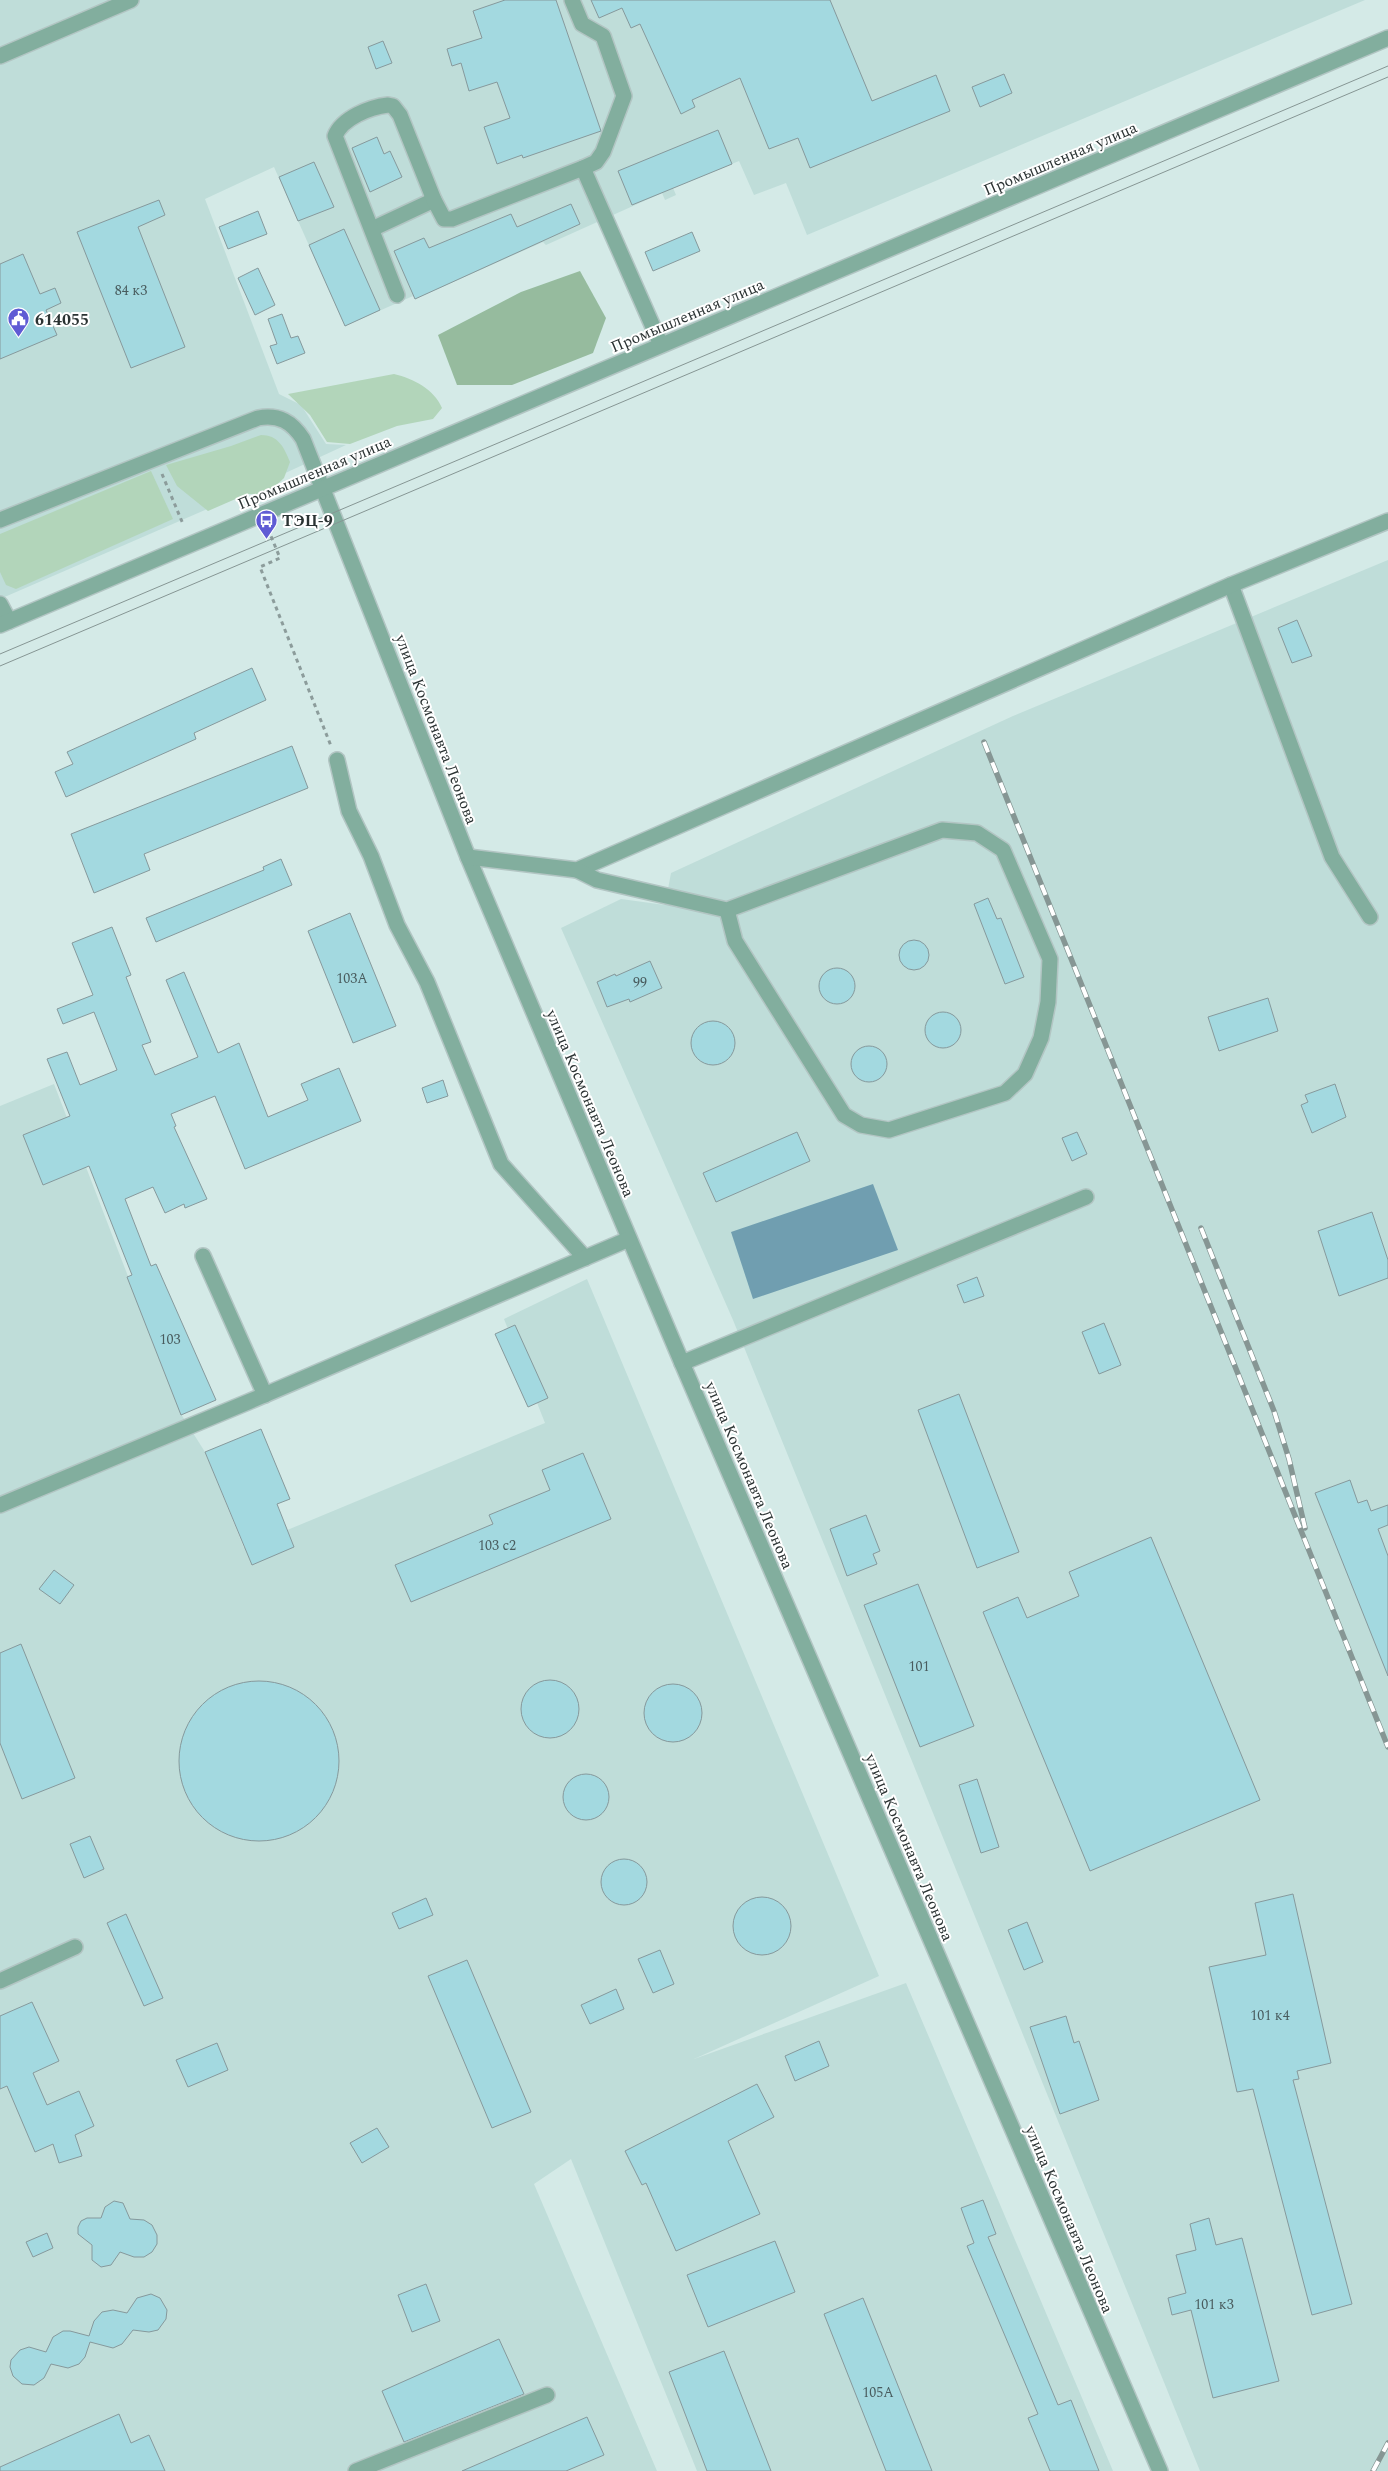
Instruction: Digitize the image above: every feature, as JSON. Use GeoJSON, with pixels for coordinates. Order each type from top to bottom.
{"type":"FeatureCollection","features":[{"type":"Feature","properties":{"kind":"street"},"geometry":{"type":"LineString","coordinates":[[0,56],[131,0]]}},
{"type":"Feature","properties":{"kind":"street"},"geometry":{"type":"LineString","coordinates":[[397,294],[336,142],[337,130],[348,120],[382,106],[393,106],[397,110],[440,216],[444,219],[452,219],[596,162],[603,152],[624,96],[603,36],[582,24],[572,0]]}},
{"type":"Feature","properties":{"kind":"street","name":"Промышленная улица"},"geometry":{"type":"LineString","coordinates":[[4,623],[1388,38]]}},
{"type":"Feature","properties":{"kind":"street"},"geometry":{"type":"LineString","coordinates":[[583,168],[661,345]]}},
{"type":"Feature","properties":{"kind":"street"},"geometry":{"type":"LineString","coordinates":[[372,229],[434,200]]}},
{"type":"Feature","properties":{"kind":"street","name":"улица Космонавта Леонова"},"geometry":{"type":"LineString","coordinates":[[0,520],[258,418],[276,417],[284,419],[299,432],[323,487],[331,513],[390,656],[468,857],[682,1363],[1160,2471]]}},
{"type":"Feature","properties":{"kind":"street"},"geometry":{"type":"LineString","coordinates":[[577,870],[1231,586],[1388,521]]}},
{"type":"Feature","properties":{"kind":"street"},"geometry":{"type":"LineString","coordinates":[[1231,586],[1332,857],[1370,917]]}},
{"type":"Feature","properties":{"kind":"street"},"geometry":{"type":"LineString","coordinates":[[0,604],[4,623]]}},
{"type":"Feature","properties":{"kind":"street"},"geometry":{"type":"LineString","coordinates":[[337,760],[348,811],[371,856],[397,925],[426,982],[501,1164],[585,1258]]}},
{"type":"Feature","properties":{"kind":"street"},"geometry":{"type":"LineString","coordinates":[[468,857],[577,870],[597,880],[727,910],[942,830],[977,833],[1003,850],[1050,959],[1048,1002],[1041,1038],[1025,1074],[1005,1093],[889,1130],[860,1125],[844,1115],[735,941],[727,910]]}},
{"type":"Feature","properties":{"kind":"street"},"geometry":{"type":"LineString","coordinates":[[682,1363],[1086,1197]]}},
{"type":"Feature","properties":{"kind":"street"},"geometry":{"type":"LineString","coordinates":[[0,1505],[265,1395],[630,1239]]}},
{"type":"Feature","properties":{"kind":"street"},"geometry":{"type":"LineString","coordinates":[[203,1256],[265,1395]]}},
{"type":"Feature","properties":{"kind":"street"},"geometry":{"type":"LineString","coordinates":[[0,1981],[75,1947]]}},
{"type":"Feature","properties":{"kind":"street"},"geometry":{"type":"LineString","coordinates":[[356,2471],[547,2395]]}},
{"type":"Feature","properties":{"kind":"path"},"geometry":{"type":"LineString","coordinates":[[155,458],[183,524]]}},
{"type":"Feature","properties":{"kind":"path"},"geometry":{"type":"LineString","coordinates":[[268,528],[280,558],[260,567],[337,760]]}},
{"type":"Feature","properties":{"kind":"shaded area"},"geometry":{"type":"Polygon","coordinates":[[[0,0],[1365,0],[807,235],[786,183],[754,195],[739,161],[673,188],[676,195],[665,200],[662,193],[546,245],[543,242],[415,299],[413,296],[345,326],[274,167],[205,199],[279,394],[301,405],[326,444],[346,445],[205,510],[0,599],[0,0]]]}},
{"type":"Feature","properties":{"kind":"shaded area"},"geometry":{"type":"Polygon","coordinates":[[[1388,560],[1388,2471],[1200,2471],[733,1320],[561,928],[621,899],[665,905],[671,873],[1013,716],[1388,560]]]}},
{"type":"Feature","properties":{"kind":"shaded area"},"geometry":{"type":"Polygon","coordinates":[[[54,1084],[181,1414],[205,1452],[244,1548],[545,1423],[504,1319],[587,1279],[879,1976],[694,2059],[906,1983],[1113,2471],[697,2471],[571,2159],[534,2184],[657,2471],[0,2471],[0,1106],[54,1084]]]}},
{"type":"Feature","properties":{"kind":"green space"},"geometry":{"type":"Polygon","coordinates":[[[580,271],[606,318],[593,353],[512,385],[457,385],[438,335],[521,292],[580,271]]]}},
{"type":"Feature","properties":{"kind":"green space"},"geometry":{"type":"Polygon","coordinates":[[[394,374],[409,379],[429,390],[442,408],[433,419],[397,426],[350,444],[327,442],[310,415],[288,394],[394,374]]]}},
{"type":"Feature","properties":{"kind":"green space"},"geometry":{"type":"Polygon","coordinates":[[[261,435],[272,437],[280,443],[290,462],[284,478],[267,494],[247,494],[208,511],[177,486],[166,465],[231,446],[261,435]]]}},
{"type":"Feature","properties":{"kind":"green space"},"geometry":{"type":"Polygon","coordinates":[[[151,471],[173,519],[16,589],[6,585],[0,572],[0,534],[151,471]]]}},
{"type":"Feature","properties":{"kind":"water"},"geometry":{"type":"Polygon","coordinates":[[[873,1184],[898,1250],[753,1299],[731,1232],[873,1184]]]}},
{"type":"Feature","properties":{"kind":"building"},"geometry":{"type":"Polygon","coordinates":[[[505,0],[556,0],[601,131],[523,158],[522,155],[497,164],[484,127],[510,118],[497,82],[469,91],[461,63],[452,66],[447,49],[482,38],[473,11],[505,0]]]}},
{"type":"Feature","properties":{"kind":"building"},"geometry":{"type":"Polygon","coordinates":[[[591,0],[830,0],[872,101],[936,75],[950,111],[810,168],[798,138],[769,149],[740,78],[692,100],[695,107],[681,114],[640,24],[631,28],[622,8],[599,18],[591,0]]]}},
{"type":"Feature","properties":{"kind":"building"},"geometry":{"type":"Polygon","coordinates":[[[383,41],[392,63],[376,69],[368,47],[383,41]]]}},
{"type":"Feature","properties":{"kind":"building"},"geometry":{"type":"Polygon","coordinates":[[[1004,74],[1012,93],[980,107],[972,87],[1004,74]]]}},
{"type":"Feature","properties":{"kind":"building"},"geometry":{"type":"Polygon","coordinates":[[[718,130],[732,164],[632,205],[618,171],[718,130]]]}},
{"type":"Feature","properties":{"kind":"building"},"geometry":{"type":"Polygon","coordinates":[[[377,137],[384,154],[390,151],[402,177],[370,192],[352,148],[377,137]]]}},
{"type":"Feature","properties":{"kind":"building"},"geometry":{"type":"Polygon","coordinates":[[[314,162],[334,207],[298,221],[279,177],[314,162]]]}},
{"type":"Feature","properties":{"kind":"building"},"geometry":{"type":"Polygon","coordinates":[[[159,200],[165,215],[138,227],[185,347],[131,368],[77,232],[159,200]]]}},
{"type":"Feature","properties":{"kind":"building"},"geometry":{"type":"Polygon","coordinates":[[[571,204],[580,224],[415,299],[394,251],[424,238],[429,248],[511,214],[517,227],[571,204]]]}},
{"type":"Feature","properties":{"kind":"building"},"geometry":{"type":"Polygon","coordinates":[[[258,211],[267,234],[228,249],[219,227],[258,211]]]}},
{"type":"Feature","properties":{"kind":"building"},"geometry":{"type":"Polygon","coordinates":[[[344,229],[380,310],[345,326],[309,245],[344,229]]]}},
{"type":"Feature","properties":{"kind":"building"},"geometry":{"type":"Polygon","coordinates":[[[692,232],[700,251],[653,271],[645,252],[692,232]]]}},
{"type":"Feature","properties":{"kind":"building"},"geometry":{"type":"Polygon","coordinates":[[[23,254],[40,294],[55,288],[61,303],[46,310],[57,335],[0,359],[0,264],[23,254]]]}},
{"type":"Feature","properties":{"kind":"building"},"geometry":{"type":"Polygon","coordinates":[[[258,268],[275,305],[255,315],[238,278],[258,268]]]}},
{"type":"Feature","properties":{"kind":"building"},"geometry":{"type":"Polygon","coordinates":[[[282,314],[291,338],[298,336],[305,353],[277,364],[270,346],[277,344],[268,319],[282,314]]]}},
{"type":"Feature","properties":{"kind":"building"},"geometry":{"type":"Polygon","coordinates":[[[1297,620],[1312,656],[1292,663],[1278,628],[1297,620]]]}},
{"type":"Feature","properties":{"kind":"building"},"geometry":{"type":"Polygon","coordinates":[[[252,668],[266,700],[194,733],[196,739],[66,797],[55,772],[73,764],[67,752],[252,668]]]}},
{"type":"Feature","properties":{"kind":"building"},"geometry":{"type":"Polygon","coordinates":[[[292,746],[308,788],[144,854],[150,870],[94,893],[71,834],[292,746]]]}},
{"type":"Feature","properties":{"kind":"building"},"geometry":{"type":"Polygon","coordinates":[[[281,859],[292,885],[156,942],[146,918],[264,870],[263,867],[281,859]]]}},
{"type":"Feature","properties":{"kind":"building"},"geometry":{"type":"Polygon","coordinates":[[[988,898],[997,919],[1001,918],[1024,977],[1005,984],[974,904],[988,898]]]}},
{"type":"Feature","properties":{"kind":"building"},"geometry":{"type":"Polygon","coordinates":[[[350,913],[396,1026],[353,1043],[308,931],[350,913]]]}},
{"type":"Feature","properties":{"kind":"building"},"geometry":{"type":"Polygon","coordinates":[[[112,927],[131,975],[126,977],[151,1042],[142,1045],[155,1075],[198,1057],[166,980],[184,972],[218,1053],[239,1043],[268,1117],[308,1100],[301,1084],[339,1068],[361,1121],[245,1169],[215,1096],[171,1114],[176,1126],[174,1127],[207,1199],[185,1208],[184,1204],[165,1213],[153,1187],[125,1199],[151,1266],[156,1264],[216,1400],[181,1415],[127,1277],[132,1275],[89,1166],[43,1185],[23,1135],[70,1116],[47,1059],[67,1052],[80,1085],[117,1070],[94,1012],[63,1024],[57,1009],[93,995],[72,943],[112,927]]]}},
{"type":"Feature","properties":{"kind":"building"},"geometry":{"type":"Polygon","coordinates":[[[914,940],[925,944],[929,955],[925,966],[914,970],[903,966],[899,955],[903,944],[914,940]]]}},
{"type":"Feature","properties":{"kind":"building"},"geometry":{"type":"Polygon","coordinates":[[[650,961],[662,988],[630,1002],[629,999],[607,1007],[597,982],[650,961]]]}},
{"type":"Feature","properties":{"kind":"building"},"geometry":{"type":"Polygon","coordinates":[[[837,968],[850,973],[855,986],[850,999],[837,1004],[824,999],[819,986],[824,973],[837,968]]]}},
{"type":"Feature","properties":{"kind":"building"},"geometry":{"type":"Polygon","coordinates":[[[1268,998],[1278,1031],[1219,1051],[1208,1017],[1268,998]]]}},
{"type":"Feature","properties":{"kind":"building"},"geometry":{"type":"Polygon","coordinates":[[[943,1012],[956,1017],[961,1030],[956,1043],[943,1048],[930,1043],[925,1030],[930,1017],[943,1012]]]}},
{"type":"Feature","properties":{"kind":"building"},"geometry":{"type":"Polygon","coordinates":[[[717,1021],[729,1027],[734,1034],[734,1052],[729,1059],[722,1064],[709,1065],[697,1059],[692,1052],[691,1039],[697,1027],[704,1022],[717,1021]]]}},
{"type":"Feature","properties":{"kind":"building"},"geometry":{"type":"Polygon","coordinates":[[[869,1046],[882,1051],[887,1064],[882,1077],[869,1082],[856,1077],[851,1064],[856,1051],[869,1046]]]}},
{"type":"Feature","properties":{"kind":"building"},"geometry":{"type":"Polygon","coordinates":[[[443,1080],[448,1096],[427,1103],[422,1088],[443,1080]]]}},
{"type":"Feature","properties":{"kind":"building"},"geometry":{"type":"Polygon","coordinates":[[[1335,1084],[1346,1117],[1312,1133],[1301,1105],[1308,1102],[1305,1095],[1335,1084]]]}},
{"type":"Feature","properties":{"kind":"building"},"geometry":{"type":"Polygon","coordinates":[[[797,1132],[810,1161],[716,1202],[703,1173],[797,1132]]]}},
{"type":"Feature","properties":{"kind":"building"},"geometry":{"type":"Polygon","coordinates":[[[1077,1132],[1087,1154],[1072,1161],[1062,1138],[1077,1132]]]}},
{"type":"Feature","properties":{"kind":"building"},"geometry":{"type":"Polygon","coordinates":[[[1372,1212],[1388,1260],[1388,1278],[1339,1296],[1318,1231],[1372,1212]]]}},
{"type":"Feature","properties":{"kind":"building"},"geometry":{"type":"Polygon","coordinates":[[[977,1277],[984,1296],[964,1303],[957,1285],[977,1277]]]}},
{"type":"Feature","properties":{"kind":"building"},"geometry":{"type":"Polygon","coordinates":[[[1104,1323],[1121,1365],[1099,1374],[1082,1332],[1104,1323]]]}},
{"type":"Feature","properties":{"kind":"building"},"geometry":{"type":"Polygon","coordinates":[[[515,1325],[548,1398],[528,1407],[495,1334],[515,1325]]]}},
{"type":"Feature","properties":{"kind":"building"},"geometry":{"type":"Polygon","coordinates":[[[959,1394],[1019,1552],[977,1568],[918,1410],[959,1394]]]}},
{"type":"Feature","properties":{"kind":"building"},"geometry":{"type":"Polygon","coordinates":[[[261,1429],[290,1499],[277,1504],[294,1547],[252,1565],[205,1452],[261,1429]]]}},
{"type":"Feature","properties":{"kind":"building"},"geometry":{"type":"Polygon","coordinates":[[[583,1453],[611,1519],[411,1602],[395,1565],[493,1524],[489,1515],[550,1490],[542,1470],[583,1453]]]}},
{"type":"Feature","properties":{"kind":"building"},"geometry":{"type":"Polygon","coordinates":[[[1350,1480],[1358,1503],[1367,1500],[1371,1511],[1388,1505],[1388,1525],[1378,1529],[1388,1556],[1388,1676],[1315,1493],[1350,1480]]]}},
{"type":"Feature","properties":{"kind":"building"},"geometry":{"type":"Polygon","coordinates":[[[866,1515],[880,1551],[873,1554],[877,1564],[847,1576],[830,1529],[866,1515]]]}},
{"type":"Feature","properties":{"kind":"building"},"geometry":{"type":"Polygon","coordinates":[[[1151,1537],[1260,1800],[1090,1871],[983,1612],[1018,1597],[1027,1618],[1079,1596],[1069,1572],[1151,1537]]]}},
{"type":"Feature","properties":{"kind":"building"},"geometry":{"type":"Polygon","coordinates":[[[54,1570],[74,1585],[60,1604],[39,1589],[54,1570]]]}},
{"type":"Feature","properties":{"kind":"building"},"geometry":{"type":"Polygon","coordinates":[[[918,1584],[974,1726],[920,1747],[864,1605],[918,1584]]]}},
{"type":"Feature","properties":{"kind":"building"},"geometry":{"type":"Polygon","coordinates":[[[21,1644],[75,1778],[22,1799],[0,1743],[0,1653],[21,1644]]]}},
{"type":"Feature","properties":{"kind":"building"},"geometry":{"type":"Polygon","coordinates":[[[544,1680],[556,1680],[571,1688],[579,1703],[579,1715],[571,1730],[556,1738],[544,1738],[529,1730],[521,1715],[521,1703],[529,1688],[544,1680]]]}},
{"type":"Feature","properties":{"kind":"building"},"geometry":{"type":"Polygon","coordinates":[[[259,1681],[275,1683],[296,1691],[315,1705],[325,1717],[335,1738],[339,1761],[337,1777],[329,1798],[315,1817],[303,1827],[282,1837],[259,1841],[243,1839],[222,1831],[203,1817],[193,1805],[183,1784],[179,1761],[181,1745],[189,1724],[203,1705],[215,1695],[236,1685],[259,1681]]]}},
{"type":"Feature","properties":{"kind":"building"},"geometry":{"type":"Polygon","coordinates":[[[667,1684],[679,1684],[694,1692],[702,1707],[702,1719],[694,1734],[679,1742],[667,1742],[652,1734],[644,1719],[644,1707],[652,1692],[667,1684]]]}},
{"type":"Feature","properties":{"kind":"building"},"geometry":{"type":"Polygon","coordinates":[[[586,1774],[599,1778],[605,1784],[609,1797],[605,1810],[599,1816],[586,1820],[573,1816],[567,1810],[563,1797],[567,1784],[573,1778],[586,1774]]]}},
{"type":"Feature","properties":{"kind":"building"},"geometry":{"type":"Polygon","coordinates":[[[977,1779],[999,1847],[981,1853],[959,1785],[977,1779]]]}},
{"type":"Feature","properties":{"kind":"building"},"geometry":{"type":"Polygon","coordinates":[[[90,1836],[104,1869],[84,1878],[70,1844],[90,1836]]]}},
{"type":"Feature","properties":{"kind":"building"},"geometry":{"type":"Polygon","coordinates":[[[624,1859],[637,1863],[643,1869],[647,1882],[643,1895],[637,1901],[624,1905],[611,1901],[605,1895],[601,1882],[605,1869],[611,1863],[624,1859]]]}},
{"type":"Feature","properties":{"kind":"building"},"geometry":{"type":"Polygon","coordinates":[[[1293,1894],[1331,2063],[1297,2071],[1299,2079],[1293,2080],[1352,2304],[1312,2315],[1253,2089],[1237,2092],[1209,1967],[1266,1955],[1255,1903],[1293,1894]]]}},
{"type":"Feature","properties":{"kind":"building"},"geometry":{"type":"Polygon","coordinates":[[[756,1897],[768,1897],[783,1905],[791,1920],[791,1932],[783,1947],[768,1955],[756,1955],[741,1947],[733,1932],[733,1920],[741,1905],[756,1897]]]}},
{"type":"Feature","properties":{"kind":"building"},"geometry":{"type":"Polygon","coordinates":[[[426,1898],[433,1915],[399,1929],[392,1913],[426,1898]]]}},
{"type":"Feature","properties":{"kind":"building"},"geometry":{"type":"Polygon","coordinates":[[[126,1914],[163,1998],[144,2006],[107,1923],[126,1914]]]}},
{"type":"Feature","properties":{"kind":"building"},"geometry":{"type":"Polygon","coordinates":[[[1027,1922],[1043,1962],[1024,1970],[1008,1930],[1027,1922]]]}},
{"type":"Feature","properties":{"kind":"building"},"geometry":{"type":"Polygon","coordinates":[[[660,1950],[674,1984],[653,1993],[638,1959],[660,1950]]]}},
{"type":"Feature","properties":{"kind":"building"},"geometry":{"type":"Polygon","coordinates":[[[467,1960],[531,2112],[492,2128],[428,1976],[467,1960]]]}},
{"type":"Feature","properties":{"kind":"building"},"geometry":{"type":"Polygon","coordinates":[[[616,1989],[624,2009],[590,2024],[581,2005],[616,1989]]]}},
{"type":"Feature","properties":{"kind":"building"},"geometry":{"type":"Polygon","coordinates":[[[32,2002],[59,2061],[33,2073],[47,2105],[79,2091],[94,2126],[75,2135],[82,2156],[59,2163],[53,2144],[35,2152],[7,2086],[0,2089],[0,2016],[32,2002]]]}},
{"type":"Feature","properties":{"kind":"building"},"geometry":{"type":"Polygon","coordinates":[[[1066,2016],[1074,2043],[1079,2041],[1099,2100],[1060,2114],[1030,2027],[1066,2016]]]}},
{"type":"Feature","properties":{"kind":"building"},"geometry":{"type":"Polygon","coordinates":[[[819,2041],[829,2066],[795,2081],[785,2056],[819,2041]]]}},
{"type":"Feature","properties":{"kind":"building"},"geometry":{"type":"Polygon","coordinates":[[[217,2043],[228,2070],[188,2087],[176,2060],[217,2043]]]}},
{"type":"Feature","properties":{"kind":"building"},"geometry":{"type":"Polygon","coordinates":[[[757,2084],[774,2117],[728,2141],[760,2214],[676,2251],[646,2183],[642,2185],[625,2151],[757,2084]]]}},
{"type":"Feature","properties":{"kind":"building"},"geometry":{"type":"Polygon","coordinates":[[[377,2128],[389,2147],[362,2163],[350,2143],[377,2128]]]}},
{"type":"Feature","properties":{"kind":"building"},"geometry":{"type":"Polygon","coordinates":[[[983,2200],[996,2234],[988,2237],[1058,2405],[1071,2400],[1099,2471],[1050,2471],[1028,2418],[1038,2414],[967,2246],[974,2243],[961,2208],[983,2200]]]}},
{"type":"Feature","properties":{"kind":"building"},"geometry":{"type":"Polygon","coordinates":[[[114,2201],[123,2203],[130,2219],[144,2220],[152,2225],[157,2235],[157,2244],[152,2252],[144,2257],[134,2257],[120,2252],[111,2265],[101,2267],[92,2260],[92,2245],[78,2234],[78,2227],[81,2221],[87,2218],[101,2218],[105,2207],[114,2201]]]}},
{"type":"Feature","properties":{"kind":"building"},"geometry":{"type":"Polygon","coordinates":[[[1209,2218],[1216,2245],[1242,2238],[1279,2381],[1213,2398],[1191,2310],[1172,2315],[1168,2298],[1186,2293],[1176,2255],[1196,2250],[1190,2224],[1209,2218]]]}},
{"type":"Feature","properties":{"kind":"building"},"geometry":{"type":"Polygon","coordinates":[[[47,2233],[53,2248],[33,2257],[26,2242],[47,2233]]]}},
{"type":"Feature","properties":{"kind":"building"},"geometry":{"type":"Polygon","coordinates":[[[775,2241],[795,2292],[708,2327],[687,2275],[775,2241]]]}},
{"type":"Feature","properties":{"kind":"building"},"geometry":{"type":"Polygon","coordinates":[[[426,2284],[440,2321],[412,2332],[398,2295],[426,2284]]]}},
{"type":"Feature","properties":{"kind":"building"},"geometry":{"type":"Polygon","coordinates":[[[151,2294],[160,2298],[167,2310],[166,2319],[158,2330],[149,2332],[133,2330],[122,2344],[113,2348],[90,2342],[85,2357],[79,2364],[68,2368],[51,2364],[44,2378],[34,2385],[22,2384],[13,2376],[10,2367],[11,2360],[20,2350],[29,2347],[46,2352],[53,2337],[63,2331],[89,2336],[94,2321],[102,2312],[113,2310],[127,2313],[137,2298],[151,2294]]]}},
{"type":"Feature","properties":{"kind":"building"},"geometry":{"type":"Polygon","coordinates":[[[863,2298],[932,2471],[886,2471],[824,2314],[863,2298]]]}},
{"type":"Feature","properties":{"kind":"building"},"geometry":{"type":"Polygon","coordinates":[[[499,2339],[524,2394],[404,2442],[382,2391],[499,2339]]]}},
{"type":"Feature","properties":{"kind":"building"},"geometry":{"type":"Polygon","coordinates":[[[724,2351],[771,2471],[707,2471],[669,2372],[724,2351]]]}},
{"type":"Feature","properties":{"kind":"building"},"geometry":{"type":"Polygon","coordinates":[[[119,2414],[131,2443],[149,2435],[165,2471],[0,2471],[0,2467],[119,2414]]]}},
{"type":"Feature","properties":{"kind":"building"},"geometry":{"type":"Polygon","coordinates":[[[587,2417],[604,2455],[566,2471],[462,2471],[587,2417]]]}},
{"type":"Feature","properties":{"kind":"tram line"},"geometry":{"type":"LineString","coordinates":[[0,654],[1388,66]]}},
{"type":"Feature","properties":{"kind":"tram line"},"geometry":{"type":"LineString","coordinates":[[0,666],[1388,77]]}},
{"type":"Feature","properties":{"kind":"railway"},"geometry":{"type":"LineString","coordinates":[[984,742],[1388,1747]]}},
{"type":"Feature","properties":{"kind":"railway"},"geometry":{"type":"LineString","coordinates":[[1201,1228],[1274,1411],[1289,1459],[1305,1528]]}},
{"type":"Feature","properties":{"kind":"railway"},"geometry":{"type":"LineString","coordinates":[[1373,2471],[1388,2443]]}},
{"type":"Feature","properties":{"kind":"place","name":"614055"},"geometry":{"type":"Point","coordinates":[19,338]}},
{"type":"Feature","properties":{"kind":"place","name":"ТЭЦ-9"},"geometry":{"type":"Point","coordinates":[266,539]}}]}
